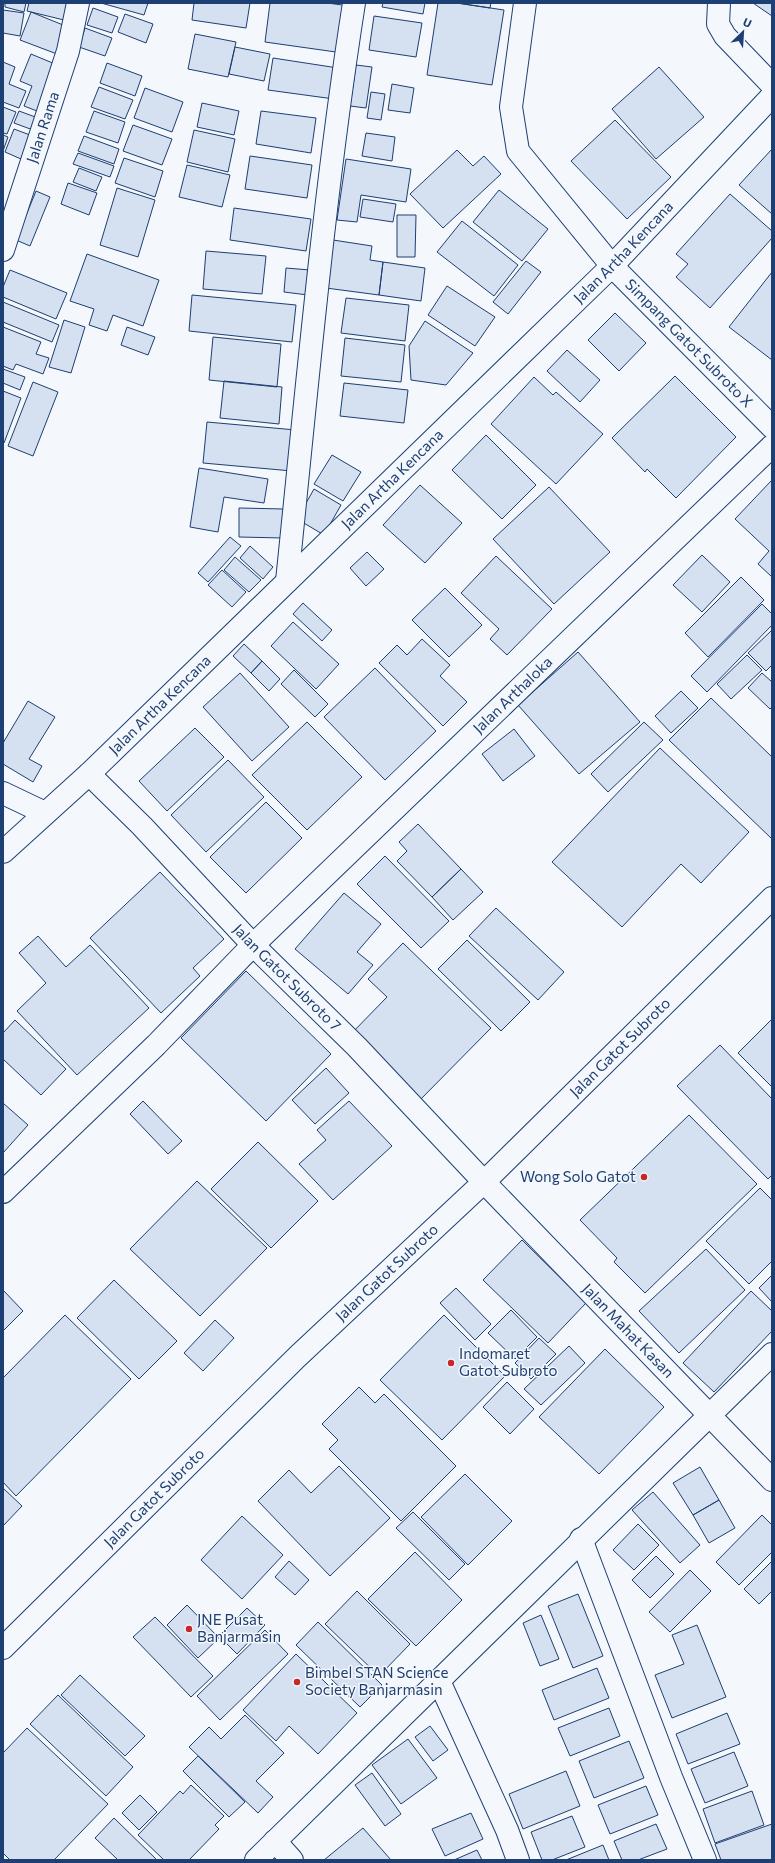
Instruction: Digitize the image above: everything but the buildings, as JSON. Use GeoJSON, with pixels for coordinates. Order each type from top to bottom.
{"type":"FeatureCollection","features":[{"type":"Feature","properties":{"kind":"street","name":"Jalan Rama"},"geometry":{"type":"LineString","coordinates":[[3,250],[68,51],[78,3]]}},
{"type":"Feature","properties":{"kind":"street"},"geometry":{"type":"LineString","coordinates":[[286,581],[327,210],[354,3]]}},
{"type":"Feature","properties":{"kind":"street","name":"Simpang Gatot Subroto X"},"geometry":{"type":"LineString","coordinates":[[525,3],[511,107],[518,151],[612,266],[772,427]]}},
{"type":"Feature","properties":{"kind":"street"},"geometry":{"type":"LineString","coordinates":[[719,3],[718,24],[725,36],[772,85]]}},
{"type":"Feature","properties":{"kind":"street","name":"Jalan Artha Kencana"},"geometry":{"type":"LineString","coordinates":[[3,852],[44,813],[89,774],[612,266],[772,96]]}},
{"type":"Feature","properties":{"kind":"street","name":"Jalan Arthaloka"},"geometry":{"type":"LineString","coordinates":[[3,1192],[156,1045],[253,945],[772,446]]}},
{"type":"Feature","properties":{"kind":"street","name":"Jalan Gatot Subroto 7"},"geometry":{"type":"LineString","coordinates":[[89,774],[142,826],[253,945],[357,1047],[484,1182]]}},
{"type":"Feature","properties":{"kind":"street"},"geometry":{"type":"LineString","coordinates":[[3,793],[44,813]]}},
{"type":"Feature","properties":{"kind":"street","name":"Jalan Gatot Subroto"},"geometry":{"type":"LineString","coordinates":[[3,1648],[297,1357],[484,1182],[772,898]]}},
{"type":"Feature","properties":{"kind":"street","name":"Jalan Mahat Kasan"},"geometry":{"type":"LineString","coordinates":[[484,1182],[710,1414],[772,1480]]}},
{"type":"Feature","properties":{"kind":"street"},"geometry":{"type":"LineString","coordinates":[[256,1860],[439,1681],[581,1539],[772,1354]]}},
{"type":"Feature","properties":{"kind":"street"},"geometry":{"type":"LineString","coordinates":[[581,1539],[671,1777],[705,1860]]}},
{"type":"Feature","properties":{"kind":"street"},"geometry":{"type":"LineString","coordinates":[[439,1681],[507,1830],[518,1860]]}},
{"type":"Feature","properties":{"kind":"street"},"geometry":{"type":"LineString","coordinates":[[275,1841],[292,1860]]}},
{"type":"Feature","properties":{"kind":"place","name":"Wong Solo Gatot"},"geometry":{"type":"Point","coordinates":[644,1177]}},
{"type":"Feature","properties":{"kind":"place","name":"Indomaret Gatot Subroto"},"geometry":{"type":"Point","coordinates":[451,1363]}},
{"type":"Feature","properties":{"kind":"place","name":"JNE Pusat Banjarmasin"},"geometry":{"type":"Point","coordinates":[189,1629]}},
{"type":"Feature","properties":{"kind":"place","name":"Bimbel STAN Science Society Banjarmasin"},"geometry":{"type":"Point","coordinates":[297,1682]}}]}
